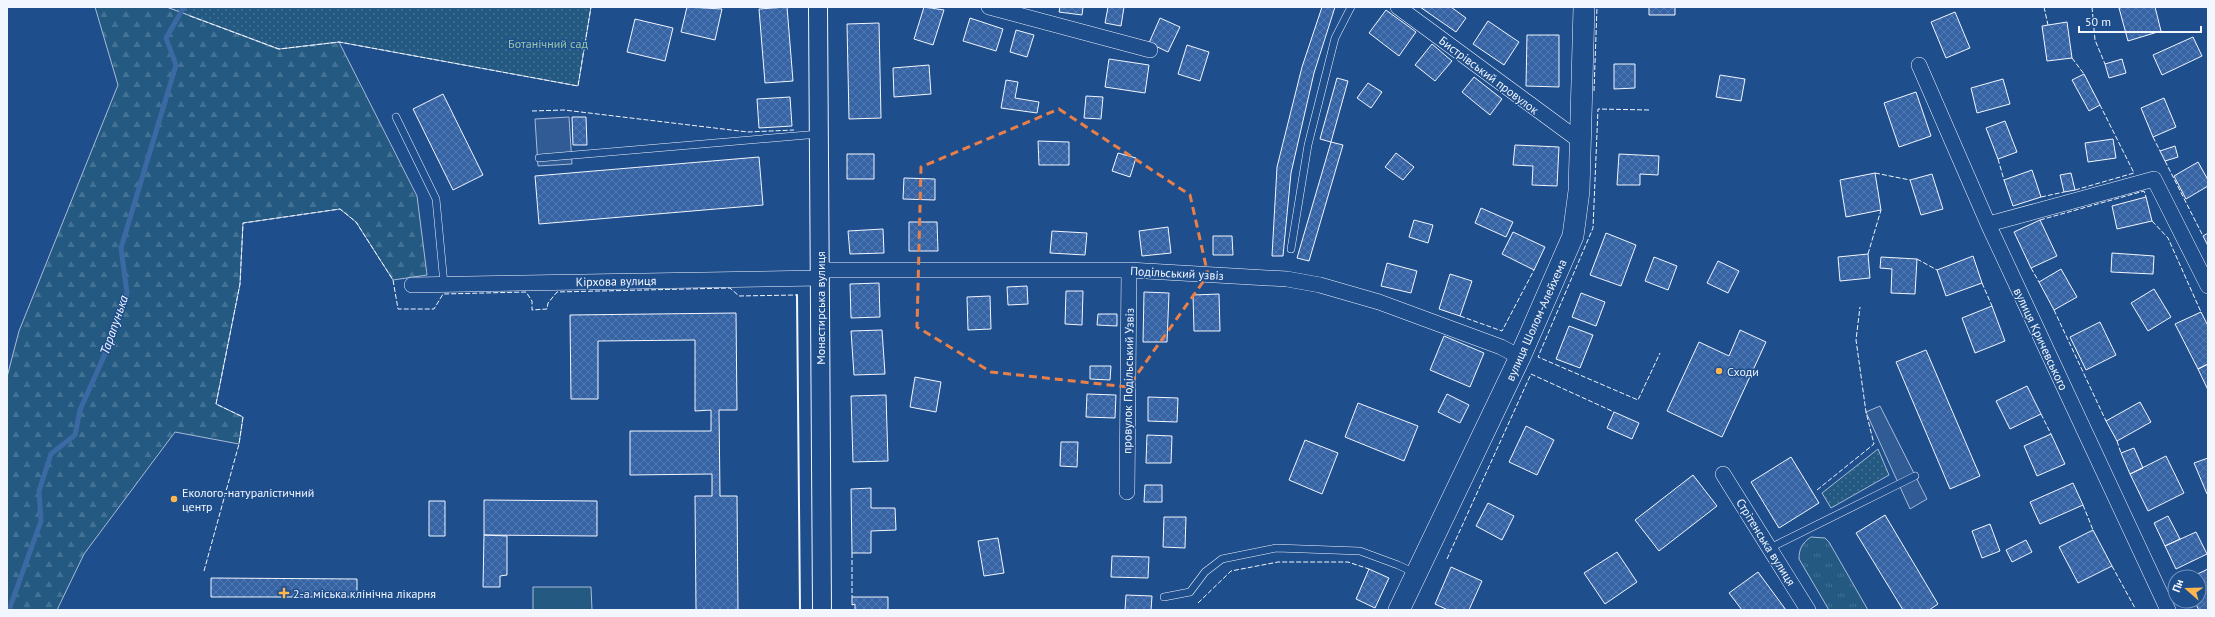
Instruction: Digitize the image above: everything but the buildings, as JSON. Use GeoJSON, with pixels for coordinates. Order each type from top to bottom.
{"type":"FeatureCollection","features":[{"type":"Feature","properties":{"kind":"main road","name":"вулиця Шолом-Алейхема"},"geometry":{"type":"LineString","coordinates":[[1399,610],[1415,573],[1520,357],[1573,236],[1579,191],[1584,7]]}},
{"type":"Feature","properties":{"kind":"street","name":"Монастирська вулиця"},"geometry":{"type":"LineString","coordinates":[[818,7],[822,610]]}},
{"type":"Feature","properties":{"kind":"street"},"geometry":{"type":"LineString","coordinates":[[989,7],[1150,50]]}},
{"type":"Feature","properties":{"kind":"street","name":"Бистрівський провулок"},"geometry":{"type":"LineString","coordinates":[[1398,7],[1580,141]]}},
{"type":"Feature","properties":{"kind":"street","name":"вулиця Кричевського"},"geometry":{"type":"LineString","coordinates":[[1919,65],[1989,226],[2168,610]]}},
{"type":"Feature","properties":{"kind":"street"},"geometry":{"type":"LineString","coordinates":[[1989,226],[1996,222],[2154,179],[2208,286]]}},
{"type":"Feature","properties":{"kind":"street","name":"Подільський узвіз"},"geometry":{"type":"LineString","coordinates":[[820,274],[1129,270],[1287,279],[1320,284],[1379,302],[1501,348],[1520,357]]}},
{"type":"Feature","properties":{"kind":"street","name":"провулок Подільський Узвіз"},"geometry":{"type":"LineString","coordinates":[[1127,492],[1129,270]]}},
{"type":"Feature","properties":{"kind":"street","name":"Кірхова вулиця"},"geometry":{"type":"LineString","coordinates":[[412,285],[820,274]]}},
{"type":"Feature","properties":{"kind":"street","name":"Стрітенська вулиця"},"geometry":{"type":"LineString","coordinates":[[1723,474],[1808,610]]}},
{"type":"Feature","properties":{"kind":"lane"},"geometry":{"type":"LineString","coordinates":[[1291,249],[1308,145],[1335,38],[1351,7]]}},
{"type":"Feature","properties":{"kind":"lane"},"geometry":{"type":"LineString","coordinates":[[396,117],[436,199],[444,284]]}},
{"type":"Feature","properties":{"kind":"lane"},"geometry":{"type":"LineString","coordinates":[[539,158],[819,134]]}},
{"type":"Feature","properties":{"kind":"lane"},"geometry":{"type":"LineString","coordinates":[[1770,548],[1915,476]]}},
{"type":"Feature","properties":{"kind":"lane"},"geometry":{"type":"LineString","coordinates":[[1164,597],[1190,592],[1205,572],[1222,559],[1276,548],[1360,551],[1415,573]]}},
{"type":"Feature","properties":{"kind":"highlighted area"},"geometry":{"type":"Polygon","coordinates":[[[1059,109],[1190,195],[1208,275],[1128,387],[991,372],[917,327],[921,167],[1059,109]]]}},
{"type":"Feature","properties":{"kind":"green space"},"geometry":{"type":"Polygon","coordinates":[[[95,7],[167,7],[278,49],[339,42],[417,196],[427,275],[393,280],[356,222],[340,209],[243,223],[240,284],[216,404],[243,417],[239,444],[175,432],[84,554],[57,610],[7,610],[7,377],[19,331],[118,85],[95,7]]]}},
{"type":"Feature","properties":{"kind":"green space","name":"Ботанічний сад"},"geometry":{"type":"Polygon","coordinates":[[[167,7],[591,7],[578,86],[339,42],[279,49],[167,7]]]}},
{"type":"Feature","properties":{"kind":"green space"},"geometry":{"type":"Polygon","coordinates":[[[1878,449],[1889,475],[1831,508],[1822,493],[1878,449]]]}},
{"type":"Feature","properties":{"kind":"green space"},"geometry":{"type":"Polygon","coordinates":[[[1811,537],[1825,538],[1829,542],[1868,610],[1829,610],[1799,559],[1802,546],[1811,537]]]}},
{"type":"Feature","properties":{"kind":"green space"},"geometry":{"type":"Polygon","coordinates":[[[533,587],[591,587],[592,610],[533,610],[533,587]]]}},
{"type":"Feature","properties":{"kind":"shaded area"},"geometry":{"type":"Polygon","coordinates":[[[569,117],[572,164],[538,166],[535,119],[569,117]]]}},
{"type":"Feature","properties":{"kind":"shaded area"},"geometry":{"type":"Polygon","coordinates":[[[1880,406],[1927,499],[1910,509],[1866,412],[1880,406]]]}},
{"type":"Feature","properties":{"kind":"waterway","name":"Тарапунька"},"geometry":{"type":"LineString","coordinates":[[9,610],[41,521],[39,491],[51,454],[75,435],[80,410],[109,345],[127,293],[121,248],[176,65],[166,38],[184,7]]}},
{"type":"Feature","properties":{"kind":"fence"},"geometry":{"type":"LineString","coordinates":[[190,16],[279,49],[339,42],[578,86],[591,7]]}},
{"type":"Feature","properties":{"kind":"fence"},"geometry":{"type":"LineString","coordinates":[[1594,91],[1597,7]]}},
{"type":"Feature","properties":{"kind":"fence"},"geometry":{"type":"LineString","coordinates":[[2044,7],[2048,25]]}},
{"type":"Feature","properties":{"kind":"fence"},"geometry":{"type":"LineString","coordinates":[[2092,7],[2095,40],[2105,64]]}},
{"type":"Feature","properties":{"kind":"fence"},"geometry":{"type":"LineString","coordinates":[[2072,58],[2084,74]]}},
{"type":"Feature","properties":{"kind":"fence"},"geometry":{"type":"LineString","coordinates":[[2075,190],[2134,173],[2100,105]]}},
{"type":"Feature","properties":{"kind":"fence"},"geometry":{"type":"LineString","coordinates":[[1649,110],[1598,109],[1593,228],[1538,357],[1638,400],[1660,353]]}},
{"type":"Feature","properties":{"kind":"fence"},"geometry":{"type":"LineString","coordinates":[[532,111],[564,110],[748,132],[794,130]]}},
{"type":"Feature","properties":{"kind":"fence"},"geometry":{"type":"LineString","coordinates":[[2153,137],[2160,151]]}},
{"type":"Feature","properties":{"kind":"fence"},"geometry":{"type":"LineString","coordinates":[[1998,159],[2004,180]]}},
{"type":"Feature","properties":{"kind":"fence"},"geometry":{"type":"LineString","coordinates":[[2165,161],[2203,236]]}},
{"type":"Feature","properties":{"kind":"fence"},"geometry":{"type":"LineString","coordinates":[[1875,173],[1910,180]]}},
{"type":"Feature","properties":{"kind":"fence"},"geometry":{"type":"LineString","coordinates":[[2040,220],[2144,191],[2146,197]]}},
{"type":"Feature","properties":{"kind":"fence"},"geometry":{"type":"LineString","coordinates":[[2041,197],[2064,192]]}},
{"type":"Feature","properties":{"kind":"fence"},"geometry":{"type":"LineString","coordinates":[[204,571],[239,444],[243,417],[216,404],[240,284],[243,223],[340,209],[356,222],[393,280],[398,309],[434,309],[443,294],[526,292],[532,301],[532,310],[547,309],[548,303],[557,292],[730,288],[739,296],[797,295]]}},
{"type":"Feature","properties":{"kind":"fence"},"geometry":{"type":"LineString","coordinates":[[1868,254],[1881,210]]}},
{"type":"Feature","properties":{"kind":"fence"},"geometry":{"type":"LineString","coordinates":[[2152,221],[2168,238],[2201,312]]}},
{"type":"Feature","properties":{"kind":"fence"},"geometry":{"type":"LineString","coordinates":[[1917,259],[1937,270]]}},
{"type":"Feature","properties":{"kind":"fence"},"geometry":{"type":"LineString","coordinates":[[2031,268],[2039,282]]}},
{"type":"Feature","properties":{"kind":"fence"},"geometry":{"type":"LineString","coordinates":[[1460,316],[1502,331],[1534,270]]}},
{"type":"Feature","properties":{"kind":"fence"},"geometry":{"type":"LineString","coordinates":[[1982,283],[1992,306]]}},
{"type":"Feature","properties":{"kind":"fence"},"geometry":{"type":"LineString","coordinates":[[1817,490],[1874,444],[1866,412],[1856,340],[1860,307]]}},
{"type":"Feature","properties":{"kind":"fence"},"geometry":{"type":"LineString","coordinates":[[2054,310],[2106,421]]}},
{"type":"Feature","properties":{"kind":"fence"},"geometry":{"type":"LineString","coordinates":[[1447,559],[1531,374],[1614,412]]}},
{"type":"Feature","properties":{"kind":"fence"},"geometry":{"type":"LineString","coordinates":[[2041,414],[2051,434]]}},
{"type":"Feature","properties":{"kind":"fence"},"geometry":{"type":"LineString","coordinates":[[2117,441],[2121,453]]}},
{"type":"Feature","properties":{"kind":"fence"},"geometry":{"type":"LineString","coordinates":[[2083,505],[2093,530]]}},
{"type":"Feature","properties":{"kind":"fence"},"geometry":{"type":"LineString","coordinates":[[852,553],[852,597]]}},
{"type":"Feature","properties":{"kind":"fence"},"geometry":{"type":"LineString","coordinates":[[1198,603],[1231,571],[1278,562],[1348,562],[1369,569]]}},
{"type":"Feature","properties":{"kind":"fence"},"geometry":{"type":"LineString","coordinates":[[2112,566],[2135,608]]}},
{"type":"Feature","properties":{"kind":"wall"},"geometry":{"type":"LineString","coordinates":[[797,295],[800,610]]}},
{"type":"Feature","properties":{"kind":"place","name":"Сходи"},"geometry":{"type":"Point","coordinates":[1719,371]}},
{"type":"Feature","properties":{"kind":"place","name":"Еколого-натуралістичний центр"},"geometry":{"type":"Point","coordinates":[174,499]}},
{"type":"Feature","properties":{"kind":"place","name":"2-а міська клінічна лікарня"},"geometry":{"type":"Point","coordinates":[284,593]}}]}
